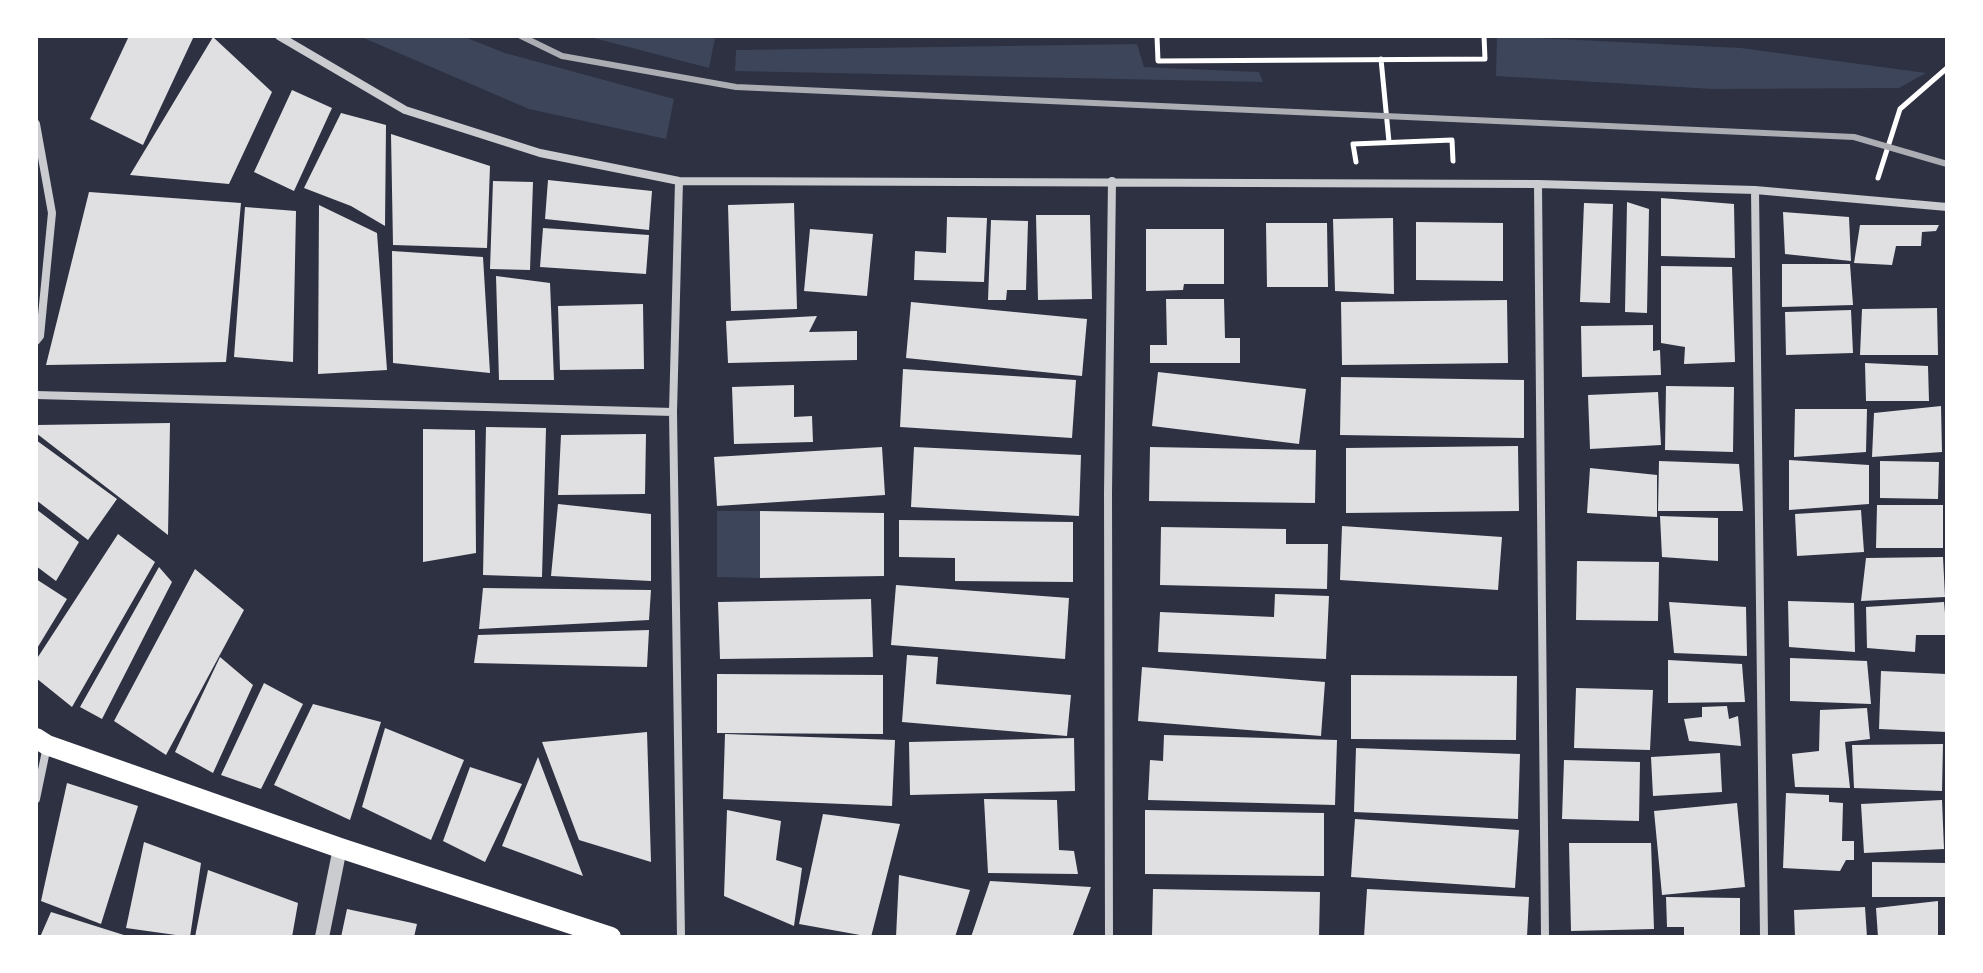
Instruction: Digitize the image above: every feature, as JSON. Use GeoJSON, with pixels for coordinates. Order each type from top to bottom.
{"type":"FeatureCollection","features":[{"type":"Feature","properties":{"kind":"main road"},"geometry":{"type":"LineString","coordinates":[[41,742],[340,848],[611,937]]}},
{"type":"Feature","properties":{"kind":"street"},"geometry":{"type":"LineString","coordinates":[[279,36],[405,110],[540,153],[679,181],[1538,184],[1755,190],[1947,207]]}},
{"type":"Feature","properties":{"kind":"street"},"geometry":{"type":"LineString","coordinates":[[36,124],[52,213],[40,336],[36,341]]}},
{"type":"Feature","properties":{"kind":"street"},"geometry":{"type":"LineString","coordinates":[[679,181],[673,412],[681,937]]}},
{"type":"Feature","properties":{"kind":"street"},"geometry":{"type":"LineString","coordinates":[[1109,937],[1112,181]]}},
{"type":"Feature","properties":{"kind":"street"},"geometry":{"type":"LineString","coordinates":[[1538,184],[1545,937]]}},
{"type":"Feature","properties":{"kind":"street"},"geometry":{"type":"LineString","coordinates":[[1755,190],[1764,937]]}},
{"type":"Feature","properties":{"kind":"street"},"geometry":{"type":"LineString","coordinates":[[36,395],[673,412]]}},
{"type":"Feature","properties":{"kind":"street"},"geometry":{"type":"LineString","coordinates":[[36,799],[41,742]]}},
{"type":"Feature","properties":{"kind":"street"},"geometry":{"type":"LineString","coordinates":[[322,937],[340,848]]}},
{"type":"Feature","properties":{"kind":"path"},"geometry":{"type":"LineString","coordinates":[[1157,36],[1158,61],[1485,59],[1484,36]]}},
{"type":"Feature","properties":{"kind":"path"},"geometry":{"type":"LineString","coordinates":[[1381,59],[1389,142]]}},
{"type":"Feature","properties":{"kind":"path"},"geometry":{"type":"LineString","coordinates":[[1872,198],[1900,109],[1947,68]]}},
{"type":"Feature","properties":{"kind":"path"},"geometry":{"type":"LineString","coordinates":[[1359,183],[1353,144],[1452,140],[1453,183]]}},
{"type":"Feature","properties":{"kind":"shaded area"},"geometry":{"type":"Polygon","coordinates":[[[359,36],[462,36],[505,53],[674,99],[666,139],[529,109],[359,36]]]}},
{"type":"Feature","properties":{"kind":"shaded area"},"geometry":{"type":"Polygon","coordinates":[[[586,36],[708,36],[715,38],[709,68],[586,36]]]}},
{"type":"Feature","properties":{"kind":"shaded area"},"geometry":{"type":"Polygon","coordinates":[[[1497,36],[1741,48],[1926,73],[1899,88],[1713,89],[1496,76],[1497,36]]]}},
{"type":"Feature","properties":{"kind":"shaded area"},"geometry":{"type":"Polygon","coordinates":[[[1137,44],[1144,67],[1259,72],[1263,82],[735,71],[736,50],[1137,44]]]}},
{"type":"Feature","properties":{"kind":"shaded area"},"geometry":{"type":"Polygon","coordinates":[[[717,511],[760,511],[760,578],[717,577],[717,511]]]}},
{"type":"Feature","properties":{"kind":"building"},"geometry":{"type":"Polygon","coordinates":[[[129,36],[194,36],[143,145],[90,119],[129,36]]]}},
{"type":"Feature","properties":{"kind":"building"},"geometry":{"type":"Polygon","coordinates":[[[213,37],[272,92],[229,184],[130,175],[213,37]]]}},
{"type":"Feature","properties":{"kind":"building"},"geometry":{"type":"Polygon","coordinates":[[[292,90],[332,108],[294,191],[254,172],[292,90]]]}},
{"type":"Feature","properties":{"kind":"building"},"geometry":{"type":"Polygon","coordinates":[[[341,113],[386,125],[385,226],[351,206],[304,188],[341,113]]]}},
{"type":"Feature","properties":{"kind":"building"},"geometry":{"type":"Polygon","coordinates":[[[391,134],[490,166],[487,248],[393,245],[391,134]]]}},
{"type":"Feature","properties":{"kind":"building"},"geometry":{"type":"Polygon","coordinates":[[[548,180],[652,191],[649,230],[545,219],[548,180]]]}},
{"type":"Feature","properties":{"kind":"building"},"geometry":{"type":"Polygon","coordinates":[[[493,181],[533,182],[530,270],[490,269],[493,181]]]}},
{"type":"Feature","properties":{"kind":"building"},"geometry":{"type":"Polygon","coordinates":[[[89,192],[241,203],[226,362],[46,365],[89,192]]]}},
{"type":"Feature","properties":{"kind":"building"},"geometry":{"type":"Polygon","coordinates":[[[1661,198],[1734,204],[1735,258],[1661,256],[1661,198]]]}},
{"type":"Feature","properties":{"kind":"building"},"geometry":{"type":"Polygon","coordinates":[[[1627,202],[1649,209],[1647,313],[1625,312],[1627,202]]]}},
{"type":"Feature","properties":{"kind":"building"},"geometry":{"type":"Polygon","coordinates":[[[794,203],[797,309],[731,311],[728,205],[794,203]]]}},
{"type":"Feature","properties":{"kind":"building"},"geometry":{"type":"Polygon","coordinates":[[[1584,203],[1613,204],[1610,303],[1580,302],[1584,203]]]}},
{"type":"Feature","properties":{"kind":"building"},"geometry":{"type":"Polygon","coordinates":[[[319,205],[377,233],[387,370],[318,374],[319,205]]]}},
{"type":"Feature","properties":{"kind":"building"},"geometry":{"type":"Polygon","coordinates":[[[245,207],[296,211],[293,362],[234,357],[245,207]]]}},
{"type":"Feature","properties":{"kind":"building"},"geometry":{"type":"Polygon","coordinates":[[[1783,212],[1849,217],[1851,261],[1785,254],[1783,212]]]}},
{"type":"Feature","properties":{"kind":"building"},"geometry":{"type":"Polygon","coordinates":[[[1036,215],[1090,215],[1092,299],[1038,300],[1036,215]]]}},
{"type":"Feature","properties":{"kind":"building"},"geometry":{"type":"Polygon","coordinates":[[[947,217],[987,218],[984,282],[914,280],[915,251],[946,253],[947,217]]]}},
{"type":"Feature","properties":{"kind":"building"},"geometry":{"type":"Polygon","coordinates":[[[1393,218],[1394,294],[1335,291],[1333,219],[1393,218]]]}},
{"type":"Feature","properties":{"kind":"building"},"geometry":{"type":"Polygon","coordinates":[[[991,220],[1028,221],[1026,290],[1007,290],[1006,300],[988,300],[991,220]]]}},
{"type":"Feature","properties":{"kind":"building"},"geometry":{"type":"Polygon","coordinates":[[[1416,222],[1503,223],[1503,281],[1416,280],[1416,222]]]}},
{"type":"Feature","properties":{"kind":"building"},"geometry":{"type":"Polygon","coordinates":[[[1266,223],[1327,223],[1328,287],[1267,287],[1266,223]]]}},
{"type":"Feature","properties":{"kind":"building"},"geometry":{"type":"Polygon","coordinates":[[[1860,225],[1939,225],[1936,231],[1922,232],[1921,246],[1896,246],[1892,265],[1854,263],[1860,225]]]}},
{"type":"Feature","properties":{"kind":"building"},"geometry":{"type":"Polygon","coordinates":[[[543,228],[649,235],[646,274],[540,267],[543,228]]]}},
{"type":"Feature","properties":{"kind":"building"},"geometry":{"type":"Polygon","coordinates":[[[810,229],[873,234],[867,296],[804,291],[810,229]]]}},
{"type":"Feature","properties":{"kind":"building"},"geometry":{"type":"Polygon","coordinates":[[[1146,229],[1224,229],[1224,284],[1184,284],[1183,290],[1146,291],[1146,229]]]}},
{"type":"Feature","properties":{"kind":"building"},"geometry":{"type":"Polygon","coordinates":[[[392,251],[483,257],[490,373],[393,363],[392,251]]]}},
{"type":"Feature","properties":{"kind":"building"},"geometry":{"type":"Polygon","coordinates":[[[1782,264],[1850,264],[1853,305],[1782,307],[1782,264]]]}},
{"type":"Feature","properties":{"kind":"building"},"geometry":{"type":"Polygon","coordinates":[[[1661,266],[1732,267],[1735,362],[1684,364],[1685,347],[1661,343],[1661,266]]]}},
{"type":"Feature","properties":{"kind":"building"},"geometry":{"type":"Polygon","coordinates":[[[496,276],[550,283],[554,380],[499,380],[496,276]]]}},
{"type":"Feature","properties":{"kind":"building"},"geometry":{"type":"Polygon","coordinates":[[[1166,299],[1224,299],[1225,338],[1240,338],[1240,363],[1150,363],[1150,345],[1167,345],[1166,299]]]}},
{"type":"Feature","properties":{"kind":"building"},"geometry":{"type":"Polygon","coordinates":[[[1507,300],[1508,363],[1342,365],[1341,302],[1507,300]]]}},
{"type":"Feature","properties":{"kind":"building"},"geometry":{"type":"Polygon","coordinates":[[[911,302],[1087,319],[1082,376],[906,358],[911,302]]]}},
{"type":"Feature","properties":{"kind":"building"},"geometry":{"type":"Polygon","coordinates":[[[643,304],[644,369],[560,370],[558,306],[643,304]]]}},
{"type":"Feature","properties":{"kind":"building"},"geometry":{"type":"Polygon","coordinates":[[[1937,308],[1938,355],[1860,355],[1862,309],[1937,308]]]}},
{"type":"Feature","properties":{"kind":"building"},"geometry":{"type":"Polygon","coordinates":[[[1851,310],[1853,353],[1786,355],[1785,312],[1851,310]]]}},
{"type":"Feature","properties":{"kind":"building"},"geometry":{"type":"Polygon","coordinates":[[[817,316],[809,332],[857,331],[857,360],[728,363],[726,321],[817,316]]]}},
{"type":"Feature","properties":{"kind":"building"},"geometry":{"type":"Polygon","coordinates":[[[1653,325],[1653,351],[1660,350],[1661,375],[1582,377],[1581,326],[1653,325]]]}},
{"type":"Feature","properties":{"kind":"building"},"geometry":{"type":"Polygon","coordinates":[[[1865,363],[1928,366],[1929,401],[1866,401],[1865,363]]]}},
{"type":"Feature","properties":{"kind":"building"},"geometry":{"type":"Polygon","coordinates":[[[903,369],[1076,380],[1072,438],[900,427],[903,369]]]}},
{"type":"Feature","properties":{"kind":"building"},"geometry":{"type":"Polygon","coordinates":[[[1158,372],[1306,389],[1299,444],[1152,426],[1158,372]]]}},
{"type":"Feature","properties":{"kind":"building"},"geometry":{"type":"Polygon","coordinates":[[[1341,377],[1524,380],[1524,438],[1340,435],[1341,377]]]}},
{"type":"Feature","properties":{"kind":"building"},"geometry":{"type":"Polygon","coordinates":[[[794,385],[794,417],[812,416],[813,442],[734,444],[732,387],[794,385]]]}},
{"type":"Feature","properties":{"kind":"building"},"geometry":{"type":"Polygon","coordinates":[[[1666,386],[1734,387],[1733,452],[1665,450],[1666,386]]]}},
{"type":"Feature","properties":{"kind":"building"},"geometry":{"type":"Polygon","coordinates":[[[1658,392],[1661,445],[1590,449],[1588,395],[1658,392]]]}},
{"type":"Feature","properties":{"kind":"building"},"geometry":{"type":"Polygon","coordinates":[[[1941,406],[1942,452],[1872,457],[1874,413],[1941,406]]]}},
{"type":"Feature","properties":{"kind":"building"},"geometry":{"type":"Polygon","coordinates":[[[1795,409],[1867,409],[1866,452],[1794,457],[1795,409]]]}},
{"type":"Feature","properties":{"kind":"building"},"geometry":{"type":"Polygon","coordinates":[[[170,423],[168,535],[36,433],[36,425],[170,423]]]}},
{"type":"Feature","properties":{"kind":"building"},"geometry":{"type":"Polygon","coordinates":[[[486,427],[546,428],[542,577],[483,575],[486,427]]]}},
{"type":"Feature","properties":{"kind":"building"},"geometry":{"type":"Polygon","coordinates":[[[423,429],[475,430],[476,553],[423,562],[423,429]]]}},
{"type":"Feature","properties":{"kind":"building"},"geometry":{"type":"Polygon","coordinates":[[[646,434],[645,494],[558,495],[561,435],[646,434]]]}},
{"type":"Feature","properties":{"kind":"building"},"geometry":{"type":"Polygon","coordinates":[[[36,440],[117,499],[88,540],[36,500],[36,440]]]}},
{"type":"Feature","properties":{"kind":"building"},"geometry":{"type":"Polygon","coordinates":[[[1518,446],[1519,511],[1346,513],[1346,448],[1518,446]]]}},
{"type":"Feature","properties":{"kind":"building"},"geometry":{"type":"Polygon","coordinates":[[[882,447],[885,495],[717,506],[714,457],[882,447]]]}},
{"type":"Feature","properties":{"kind":"building"},"geometry":{"type":"Polygon","coordinates":[[[914,447],[1081,455],[1079,516],[911,507],[914,447]]]}},
{"type":"Feature","properties":{"kind":"building"},"geometry":{"type":"Polygon","coordinates":[[[1150,447],[1316,450],[1315,503],[1149,501],[1150,447]]]}},
{"type":"Feature","properties":{"kind":"building"},"geometry":{"type":"Polygon","coordinates":[[[1789,460],[1869,465],[1869,504],[1789,510],[1789,460]]]}},
{"type":"Feature","properties":{"kind":"building"},"geometry":{"type":"Polygon","coordinates":[[[1659,461],[1739,464],[1743,511],[1658,511],[1659,461]]]}},
{"type":"Feature","properties":{"kind":"building"},"geometry":{"type":"Polygon","coordinates":[[[1880,461],[1939,462],[1938,499],[1880,498],[1880,461]]]}},
{"type":"Feature","properties":{"kind":"building"},"geometry":{"type":"Polygon","coordinates":[[[1590,468],[1657,475],[1657,517],[1587,513],[1590,468]]]}},
{"type":"Feature","properties":{"kind":"building"},"geometry":{"type":"Polygon","coordinates":[[[558,504],[651,514],[651,581],[551,576],[558,504]]]}},
{"type":"Feature","properties":{"kind":"building"},"geometry":{"type":"Polygon","coordinates":[[[1877,505],[1943,505],[1943,548],[1876,548],[1877,505]]]}},
{"type":"Feature","properties":{"kind":"building"},"geometry":{"type":"Polygon","coordinates":[[[36,509],[79,542],[56,581],[36,566],[36,509]]]}},
{"type":"Feature","properties":{"kind":"building"},"geometry":{"type":"Polygon","coordinates":[[[1861,510],[1864,552],[1797,556],[1795,514],[1861,510]]]}},
{"type":"Feature","properties":{"kind":"building"},"geometry":{"type":"Polygon","coordinates":[[[760,511],[884,513],[884,576],[760,578],[760,511]]]}},
{"type":"Feature","properties":{"kind":"building"},"geometry":{"type":"Polygon","coordinates":[[[1660,516],[1718,518],[1718,561],[1662,557],[1660,516]]]}},
{"type":"Feature","properties":{"kind":"building"},"geometry":{"type":"Polygon","coordinates":[[[899,520],[1073,522],[1073,582],[955,581],[955,558],[899,557],[899,520]]]}},
{"type":"Feature","properties":{"kind":"building"},"geometry":{"type":"Polygon","coordinates":[[[1342,526],[1502,537],[1498,590],[1340,580],[1342,526]]]}},
{"type":"Feature","properties":{"kind":"building"},"geometry":{"type":"Polygon","coordinates":[[[1161,527],[1286,529],[1286,544],[1328,544],[1327,589],[1160,585],[1161,527]]]}},
{"type":"Feature","properties":{"kind":"building"},"geometry":{"type":"Polygon","coordinates":[[[118,534],[155,562],[72,707],[36,678],[36,660],[118,534]]]}},
{"type":"Feature","properties":{"kind":"building"},"geometry":{"type":"Polygon","coordinates":[[[1943,557],[1945,597],[1861,601],[1866,558],[1943,557]]]}},
{"type":"Feature","properties":{"kind":"building"},"geometry":{"type":"Polygon","coordinates":[[[1577,561],[1659,562],[1658,621],[1576,620],[1577,561]]]}},
{"type":"Feature","properties":{"kind":"building"},"geometry":{"type":"Polygon","coordinates":[[[159,567],[172,582],[102,719],[80,707],[159,567]]]}},
{"type":"Feature","properties":{"kind":"building"},"geometry":{"type":"Polygon","coordinates":[[[195,569],[244,610],[166,755],[114,721],[195,569]]]}},
{"type":"Feature","properties":{"kind":"building"},"geometry":{"type":"Polygon","coordinates":[[[36,579],[67,599],[36,650],[36,579]]]}},
{"type":"Feature","properties":{"kind":"building"},"geometry":{"type":"Polygon","coordinates":[[[896,585],[1069,598],[1065,659],[891,645],[896,585]]]}},
{"type":"Feature","properties":{"kind":"building"},"geometry":{"type":"Polygon","coordinates":[[[483,588],[651,590],[649,620],[479,629],[483,588]]]}},
{"type":"Feature","properties":{"kind":"building"},"geometry":{"type":"Polygon","coordinates":[[[1275,594],[1329,596],[1326,659],[1158,652],[1160,612],[1274,617],[1275,594]]]}},
{"type":"Feature","properties":{"kind":"building"},"geometry":{"type":"Polygon","coordinates":[[[871,599],[873,657],[720,659],[718,602],[871,599]]]}},
{"type":"Feature","properties":{"kind":"building"},"geometry":{"type":"Polygon","coordinates":[[[1788,601],[1854,603],[1855,652],[1789,647],[1788,601]]]}},
{"type":"Feature","properties":{"kind":"building"},"geometry":{"type":"Polygon","coordinates":[[[1669,602],[1746,607],[1747,656],[1674,653],[1669,602]]]}},
{"type":"Feature","properties":{"kind":"building"},"geometry":{"type":"Polygon","coordinates":[[[1944,602],[1947,635],[1916,635],[1915,652],[1867,648],[1866,607],[1944,602]]]}},
{"type":"Feature","properties":{"kind":"building"},"geometry":{"type":"Polygon","coordinates":[[[649,630],[647,667],[474,663],[478,635],[649,630]]]}},
{"type":"Feature","properties":{"kind":"building"},"geometry":{"type":"Polygon","coordinates":[[[907,655],[938,657],[936,684],[1071,695],[1067,736],[902,722],[907,655]]]}},
{"type":"Feature","properties":{"kind":"building"},"geometry":{"type":"Polygon","coordinates":[[[220,657],[253,685],[213,773],[175,752],[220,657]]]}},
{"type":"Feature","properties":{"kind":"building"},"geometry":{"type":"Polygon","coordinates":[[[1790,658],[1867,661],[1871,704],[1790,701],[1790,658]]]}},
{"type":"Feature","properties":{"kind":"building"},"geometry":{"type":"Polygon","coordinates":[[[1668,660],[1742,664],[1745,702],[1668,703],[1668,660]]]}},
{"type":"Feature","properties":{"kind":"building"},"geometry":{"type":"Polygon","coordinates":[[[1142,667],[1325,682],[1321,736],[1138,721],[1142,667]]]}},
{"type":"Feature","properties":{"kind":"building"},"geometry":{"type":"Polygon","coordinates":[[[1881,671],[1947,674],[1947,732],[1879,729],[1881,671]]]}},
{"type":"Feature","properties":{"kind":"building"},"geometry":{"type":"Polygon","coordinates":[[[717,674],[883,675],[883,734],[717,733],[717,674]]]}},
{"type":"Feature","properties":{"kind":"building"},"geometry":{"type":"Polygon","coordinates":[[[1351,675],[1517,676],[1516,740],[1351,739],[1351,675]]]}},
{"type":"Feature","properties":{"kind":"building"},"geometry":{"type":"Polygon","coordinates":[[[264,683],[303,704],[261,789],[221,775],[264,683]]]}},
{"type":"Feature","properties":{"kind":"building"},"geometry":{"type":"Polygon","coordinates":[[[1576,688],[1653,690],[1650,750],[1574,748],[1576,688]]]}},
{"type":"Feature","properties":{"kind":"building"},"geometry":{"type":"Polygon","coordinates":[[[313,704],[381,722],[350,820],[274,785],[313,704]]]}},
{"type":"Feature","properties":{"kind":"building"},"geometry":{"type":"Polygon","coordinates":[[[1727,706],[1729,719],[1738,716],[1741,746],[1689,741],[1684,719],[1702,717],[1702,707],[1727,706]]]}},
{"type":"Feature","properties":{"kind":"building"},"geometry":{"type":"Polygon","coordinates":[[[1867,708],[1870,739],[1845,742],[1850,788],[1795,787],[1792,754],[1819,751],[1820,710],[1867,708]]]}},
{"type":"Feature","properties":{"kind":"building"},"geometry":{"type":"Polygon","coordinates":[[[385,728],[464,760],[431,840],[362,807],[385,728]]]}},
{"type":"Feature","properties":{"kind":"building"},"geometry":{"type":"Polygon","coordinates":[[[647,732],[651,862],[579,840],[542,742],[647,732]]]}},
{"type":"Feature","properties":{"kind":"building"},"geometry":{"type":"Polygon","coordinates":[[[725,734],[895,740],[892,806],[723,799],[725,734]]]}},
{"type":"Feature","properties":{"kind":"building"},"geometry":{"type":"Polygon","coordinates":[[[1164,735],[1337,740],[1335,805],[1148,800],[1150,760],[1163,761],[1164,735]]]}},
{"type":"Feature","properties":{"kind":"building"},"geometry":{"type":"Polygon","coordinates":[[[1074,738],[1075,791],[910,795],[909,742],[1074,738]]]}},
{"type":"Feature","properties":{"kind":"building"},"geometry":{"type":"Polygon","coordinates":[[[1943,744],[1942,791],[1854,788],[1852,745],[1943,744]]]}},
{"type":"Feature","properties":{"kind":"building"},"geometry":{"type":"Polygon","coordinates":[[[1356,748],[1520,754],[1518,819],[1354,812],[1356,748]]]}},
{"type":"Feature","properties":{"kind":"building"},"geometry":{"type":"Polygon","coordinates":[[[1720,753],[1722,792],[1653,796],[1651,757],[1720,753]]]}},
{"type":"Feature","properties":{"kind":"building"},"geometry":{"type":"Polygon","coordinates":[[[538,757],[583,876],[502,846],[538,757]]]}},
{"type":"Feature","properties":{"kind":"building"},"geometry":{"type":"Polygon","coordinates":[[[1564,760],[1640,762],[1639,821],[1562,819],[1564,760]]]}},
{"type":"Feature","properties":{"kind":"building"},"geometry":{"type":"Polygon","coordinates":[[[470,767],[522,784],[485,862],[443,841],[470,767]]]}},
{"type":"Feature","properties":{"kind":"building"},"geometry":{"type":"Polygon","coordinates":[[[67,783],[138,806],[101,924],[41,901],[67,783]]]}},
{"type":"Feature","properties":{"kind":"building"},"geometry":{"type":"Polygon","coordinates":[[[1786,793],[1829,795],[1829,802],[1843,803],[1842,841],[1854,841],[1854,860],[1846,860],[1840,871],[1783,868],[1786,793]]]}},
{"type":"Feature","properties":{"kind":"building"},"geometry":{"type":"Polygon","coordinates":[[[984,799],[1057,800],[1059,850],[1074,851],[1078,874],[988,873],[984,799]]]}},
{"type":"Feature","properties":{"kind":"building"},"geometry":{"type":"Polygon","coordinates":[[[1942,800],[1944,849],[1864,853],[1861,804],[1942,800]]]}},
{"type":"Feature","properties":{"kind":"building"},"geometry":{"type":"Polygon","coordinates":[[[1737,803],[1745,887],[1662,895],[1654,811],[1737,803]]]}},
{"type":"Feature","properties":{"kind":"building"},"geometry":{"type":"Polygon","coordinates":[[[727,810],[781,821],[776,860],[802,868],[794,926],[724,896],[727,810]]]}},
{"type":"Feature","properties":{"kind":"building"},"geometry":{"type":"Polygon","coordinates":[[[1145,810],[1324,813],[1324,876],[1145,874],[1145,810]]]}},
{"type":"Feature","properties":{"kind":"building"},"geometry":{"type":"Polygon","coordinates":[[[823,814],[900,824],[871,937],[799,924],[823,814]]]}},
{"type":"Feature","properties":{"kind":"building"},"geometry":{"type":"Polygon","coordinates":[[[1355,819],[1519,830],[1515,888],[1351,877],[1355,819]]]}},
{"type":"Feature","properties":{"kind":"building"},"geometry":{"type":"Polygon","coordinates":[[[144,842],[201,863],[190,937],[126,928],[144,842]]]}},
{"type":"Feature","properties":{"kind":"building"},"geometry":{"type":"Polygon","coordinates":[[[1569,843],[1651,843],[1654,929],[1571,931],[1569,843]]]}},
{"type":"Feature","properties":{"kind":"building"},"geometry":{"type":"Polygon","coordinates":[[[1872,862],[1947,863],[1947,897],[1872,897],[1872,862]]]}},
{"type":"Feature","properties":{"kind":"building"},"geometry":{"type":"Polygon","coordinates":[[[208,870],[298,903],[292,937],[195,937],[208,870]]]}},
{"type":"Feature","properties":{"kind":"building"},"geometry":{"type":"Polygon","coordinates":[[[899,875],[970,890],[955,937],[896,937],[899,875]]]}},
{"type":"Feature","properties":{"kind":"building"},"geometry":{"type":"Polygon","coordinates":[[[990,881],[1091,887],[1072,937],[971,937],[990,881]]]}},
{"type":"Feature","properties":{"kind":"building"},"geometry":{"type":"Polygon","coordinates":[[[1153,889],[1320,892],[1319,937],[1152,936],[1153,889]]]}},
{"type":"Feature","properties":{"kind":"building"},"geometry":{"type":"Polygon","coordinates":[[[1367,889],[1529,897],[1527,937],[1364,937],[1367,889]]]}},
{"type":"Feature","properties":{"kind":"building"},"geometry":{"type":"Polygon","coordinates":[[[1666,897],[1740,898],[1740,937],[1684,937],[1684,927],[1667,927],[1666,897]]]}},
{"type":"Feature","properties":{"kind":"building"},"geometry":{"type":"Polygon","coordinates":[[[1938,901],[1938,937],[1878,937],[1876,908],[1938,901]]]}},
{"type":"Feature","properties":{"kind":"building"},"geometry":{"type":"Polygon","coordinates":[[[1865,907],[1867,937],[1795,937],[1794,910],[1865,907]]]}},
{"type":"Feature","properties":{"kind":"building"},"geometry":{"type":"Polygon","coordinates":[[[347,909],[417,924],[414,937],[341,937],[347,909]]]}},
{"type":"Feature","properties":{"kind":"building"},"geometry":{"type":"Polygon","coordinates":[[[51,912],[127,936],[127,937],[40,937],[51,912]]]}},
{"type":"Feature","properties":{"kind":"railway"},"geometry":{"type":"LineString","coordinates":[[521,36],[562,56],[736,87],[1854,137],[1947,164]]}}]}
